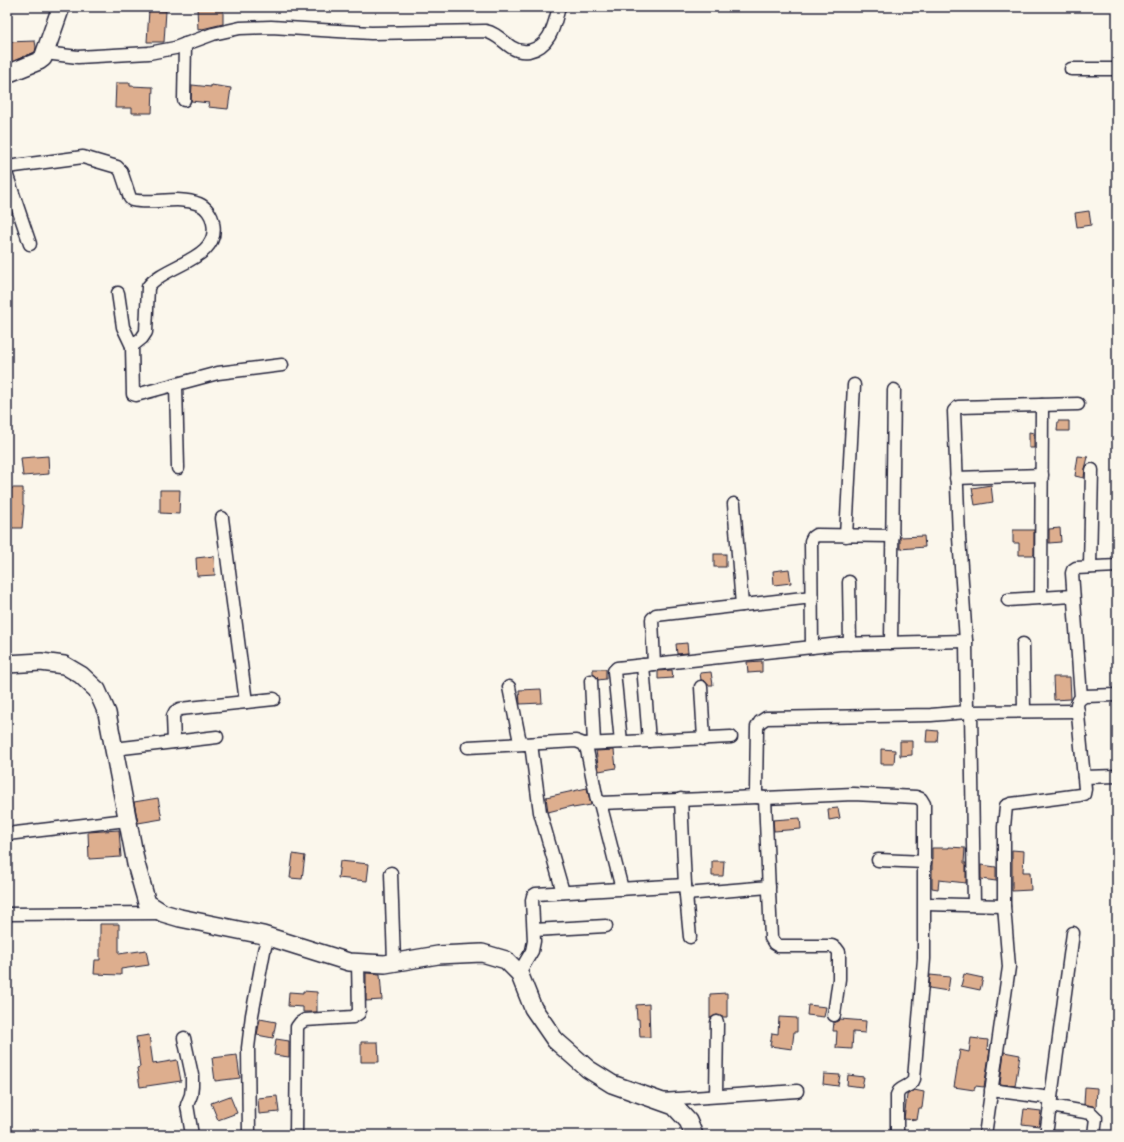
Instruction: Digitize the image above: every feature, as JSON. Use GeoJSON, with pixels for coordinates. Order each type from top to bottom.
{"type":"FeatureCollection","features":[{"type":"Feature","properties":{"kind":"street"},"geometry":{"type":"LineString","coordinates":[[7,74],[43,58],[61,7]]}},
{"type":"Feature","properties":{"kind":"street"},"geometry":{"type":"LineString","coordinates":[[45,53],[78,57],[164,51],[213,34],[240,28],[271,27],[371,33],[485,31],[494,34],[515,50],[523,52],[539,47],[546,42],[551,35],[559,7]]}},
{"type":"Feature","properties":{"kind":"street"},"geometry":{"type":"LineString","coordinates":[[184,100],[185,44]]}},
{"type":"Feature","properties":{"kind":"street"},"geometry":{"type":"LineString","coordinates":[[1071,69],[1117,69]]}},
{"type":"Feature","properties":{"kind":"street"},"geometry":{"type":"LineString","coordinates":[[7,167],[77,158],[88,159],[117,167],[121,171],[132,200],[187,201],[200,204],[205,208],[213,220],[213,238],[209,245],[196,256],[156,279],[148,287],[146,332],[142,338],[132,346]]}},
{"type":"Feature","properties":{"kind":"street"},"geometry":{"type":"LineString","coordinates":[[7,176],[30,244]]}},
{"type":"Feature","properties":{"kind":"street"},"geometry":{"type":"LineString","coordinates":[[118,293],[123,327],[132,346],[133,394],[136,395],[218,373],[282,365]]}},
{"type":"Feature","properties":{"kind":"street"},"geometry":{"type":"LineString","coordinates":[[176,385],[178,468]]}},
{"type":"Feature","properties":{"kind":"street"},"geometry":{"type":"LineString","coordinates":[[846,536],[854,385]]}},
{"type":"Feature","properties":{"kind":"street"},"geometry":{"type":"LineString","coordinates":[[891,643],[894,390]]}},
{"type":"Feature","properties":{"kind":"street"},"geometry":{"type":"LineString","coordinates":[[974,906],[969,712],[956,478],[954,411],[955,408],[958,407],[1078,404]]}},
{"type":"Feature","properties":{"kind":"street"},"geometry":{"type":"LineString","coordinates":[[1041,598],[1042,405]]}},
{"type":"Feature","properties":{"kind":"street"},"geometry":{"type":"LineString","coordinates":[[1090,567],[1092,470]]}},
{"type":"Feature","properties":{"kind":"street"},"geometry":{"type":"LineString","coordinates":[[956,478],[1042,475]]}},
{"type":"Feature","properties":{"kind":"street"},"geometry":{"type":"LineString","coordinates":[[734,504],[742,605]]}},
{"type":"Feature","properties":{"kind":"street"},"geometry":{"type":"LineString","coordinates":[[222,518],[246,702]]}},
{"type":"Feature","properties":{"kind":"street"},"geometry":{"type":"LineString","coordinates":[[812,647],[811,541],[813,537],[816,535],[893,536]]}},
{"type":"Feature","properties":{"kind":"street"},"geometry":{"type":"LineString","coordinates":[[1081,698],[1072,573],[1076,568],[1117,566]]}},
{"type":"Feature","properties":{"kind":"street"},"geometry":{"type":"LineString","coordinates":[[848,582],[850,644]]}},
{"type":"Feature","properties":{"kind":"street"},"geometry":{"type":"LineString","coordinates":[[1008,600],[1073,596]]}},
{"type":"Feature","properties":{"kind":"street"},"geometry":{"type":"LineString","coordinates":[[649,741],[649,664],[653,616],[812,597]]}},
{"type":"Feature","properties":{"kind":"street"},"geometry":{"type":"LineString","coordinates":[[621,742],[614,671],[617,668],[850,644],[966,642]]}},
{"type":"Feature","properties":{"kind":"street"},"geometry":{"type":"LineString","coordinates":[[1024,644],[1024,711]]}},
{"type":"Feature","properties":{"kind":"street"},"geometry":{"type":"LineString","coordinates":[[7,664],[41,662],[64,665],[81,675],[98,690],[107,713],[136,864],[147,902],[163,913]]}},
{"type":"Feature","properties":{"kind":"street"},"geometry":{"type":"LineString","coordinates":[[591,681],[589,744],[587,750],[597,800],[600,803],[622,889]]}},
{"type":"Feature","properties":{"kind":"street"},"geometry":{"type":"LineString","coordinates":[[509,687],[519,737],[527,744],[540,812],[562,892]]}},
{"type":"Feature","properties":{"kind":"street"},"geometry":{"type":"LineString","coordinates":[[701,687],[704,738]]}},
{"type":"Feature","properties":{"kind":"street"},"geometry":{"type":"LineString","coordinates":[[985,1135],[1009,967],[1004,906],[1004,827],[1006,806],[1011,804],[1084,794],[1085,790],[1077,704],[1084,696],[1117,695]]}},
{"type":"Feature","properties":{"kind":"street"},"geometry":{"type":"LineString","coordinates":[[174,742],[173,716],[175,712],[180,709],[274,699]]}},
{"type":"Feature","properties":{"kind":"street"},"geometry":{"type":"LineString","coordinates":[[834,1015],[839,952],[836,948],[832,946],[779,946],[774,943],[771,938],[769,887],[761,797],[756,791],[757,727],[760,722],[766,718],[931,715],[969,712],[1078,711]]}},
{"type":"Feature","properties":{"kind":"street"},"geometry":{"type":"LineString","coordinates":[[114,749],[218,737]]}},
{"type":"Feature","properties":{"kind":"street"},"geometry":{"type":"LineString","coordinates":[[468,747],[576,741],[589,744],[731,737]]}},
{"type":"Feature","properties":{"kind":"street"},"geometry":{"type":"LineString","coordinates":[[1084,778],[1117,776]]}},
{"type":"Feature","properties":{"kind":"street"},"geometry":{"type":"LineString","coordinates":[[600,803],[853,794],[916,797],[921,799],[924,804],[924,960],[914,1078],[913,1082],[899,1091],[897,1095],[897,1135]]}},
{"type":"Feature","properties":{"kind":"street"},"geometry":{"type":"LineString","coordinates":[[681,799],[685,890],[690,937]]}},
{"type":"Feature","properties":{"kind":"street"},"geometry":{"type":"LineString","coordinates":[[7,834],[128,820]]}},
{"type":"Feature","properties":{"kind":"street"},"geometry":{"type":"LineString","coordinates":[[878,860],[924,862]]}},
{"type":"Feature","properties":{"kind":"street"},"geometry":{"type":"LineString","coordinates":[[392,873],[394,962]]}},
{"type":"Feature","properties":{"kind":"street"},"geometry":{"type":"LineString","coordinates":[[519,973],[532,951],[534,930],[532,900],[533,896],[536,894],[622,889],[685,890],[769,887]]}},
{"type":"Feature","properties":{"kind":"street"},"geometry":{"type":"LineString","coordinates":[[925,904],[1004,906]]}},
{"type":"Feature","properties":{"kind":"street"},"geometry":{"type":"LineString","coordinates":[[7,914],[163,913],[180,918],[268,936],[349,962],[358,963],[385,964],[438,955],[482,952],[506,960],[519,973],[533,1008],[555,1040],[588,1069],[612,1084],[674,1106],[688,1121],[694,1135]]}},
{"type":"Feature","properties":{"kind":"street"},"geometry":{"type":"LineString","coordinates":[[534,930],[606,926]]}},
{"type":"Feature","properties":{"kind":"street"},"geometry":{"type":"LineString","coordinates":[[1046,1135],[1072,933]]}},
{"type":"Feature","properties":{"kind":"street"},"geometry":{"type":"LineString","coordinates":[[249,1135],[248,1048],[252,1015],[268,936]]}},
{"type":"Feature","properties":{"kind":"street"},"geometry":{"type":"LineString","coordinates":[[296,1135],[297,1027],[305,1020],[352,1017],[359,1013],[358,963]]}},
{"type":"Feature","properties":{"kind":"street"},"geometry":{"type":"LineString","coordinates":[[716,1096],[717,1022]]}},
{"type":"Feature","properties":{"kind":"street"},"geometry":{"type":"LineString","coordinates":[[184,1038],[192,1075],[191,1095],[187,1105],[192,1135]]}},
{"type":"Feature","properties":{"kind":"street"},"geometry":{"type":"LineString","coordinates":[[991,1090],[1051,1102],[1091,1113],[1096,1118],[1094,1135]]}},
{"type":"Feature","properties":{"kind":"street"},"geometry":{"type":"LineString","coordinates":[[657,1100],[797,1091]]}},
{"type":"Feature","properties":{"kind":"building"},"geometry":{"type":"Polygon","coordinates":[[[197,7],[223,7],[223,24],[198,30],[197,7]]]}},
{"type":"Feature","properties":{"kind":"building"},"geometry":{"type":"Polygon","coordinates":[[[149,10],[166,11],[164,42],[147,42],[149,10]]]}},
{"type":"Feature","properties":{"kind":"building"},"geometry":{"type":"Polygon","coordinates":[[[35,41],[35,52],[11,62],[7,42],[35,41]]]}},
{"type":"Feature","properties":{"kind":"building"},"geometry":{"type":"Polygon","coordinates":[[[116,83],[130,83],[130,86],[153,87],[152,113],[132,113],[132,108],[115,108],[116,83]]]}},
{"type":"Feature","properties":{"kind":"building"},"geometry":{"type":"Polygon","coordinates":[[[192,85],[211,87],[211,85],[231,88],[228,109],[208,107],[209,103],[191,101],[192,85]]]}},
{"type":"Feature","properties":{"kind":"building"},"geometry":{"type":"Polygon","coordinates":[[[1089,211],[1091,225],[1077,227],[1075,213],[1089,211]]]}},
{"type":"Feature","properties":{"kind":"building"},"geometry":{"type":"Polygon","coordinates":[[[1058,421],[1069,421],[1069,431],[1057,431],[1058,421]]]}},
{"type":"Feature","properties":{"kind":"building"},"geometry":{"type":"Polygon","coordinates":[[[1029,432],[1034,433],[1034,448],[1029,448],[1029,432]]]}},
{"type":"Feature","properties":{"kind":"building"},"geometry":{"type":"Polygon","coordinates":[[[48,456],[49,474],[23,476],[21,458],[48,456]]]}},
{"type":"Feature","properties":{"kind":"building"},"geometry":{"type":"Polygon","coordinates":[[[1078,456],[1088,457],[1084,478],[1075,476],[1078,456]]]}},
{"type":"Feature","properties":{"kind":"building"},"geometry":{"type":"Polygon","coordinates":[[[991,485],[993,502],[975,505],[972,488],[991,485]]]}},
{"type":"Feature","properties":{"kind":"building"},"geometry":{"type":"Polygon","coordinates":[[[7,488],[23,488],[24,505],[22,528],[7,528],[7,488]]]}},
{"type":"Feature","properties":{"kind":"building"},"geometry":{"type":"Polygon","coordinates":[[[160,490],[180,490],[179,514],[160,513],[160,490]]]}},
{"type":"Feature","properties":{"kind":"building"},"geometry":{"type":"Polygon","coordinates":[[[1060,528],[1061,542],[1049,543],[1049,529],[1060,528]]]}},
{"type":"Feature","properties":{"kind":"building"},"geometry":{"type":"Polygon","coordinates":[[[1013,530],[1034,530],[1034,555],[1019,555],[1019,543],[1013,543],[1013,530]]]}},
{"type":"Feature","properties":{"kind":"building"},"geometry":{"type":"Polygon","coordinates":[[[924,536],[925,547],[900,549],[900,537],[924,536]]]}},
{"type":"Feature","properties":{"kind":"building"},"geometry":{"type":"Polygon","coordinates":[[[714,554],[726,554],[726,567],[714,567],[714,554]]]}},
{"type":"Feature","properties":{"kind":"building"},"geometry":{"type":"Polygon","coordinates":[[[214,556],[215,575],[197,576],[196,558],[214,556]]]}},
{"type":"Feature","properties":{"kind":"building"},"geometry":{"type":"Polygon","coordinates":[[[789,569],[791,583],[774,585],[773,571],[789,569]]]}},
{"type":"Feature","properties":{"kind":"building"},"geometry":{"type":"Polygon","coordinates":[[[687,643],[688,653],[677,654],[676,644],[687,643]]]}},
{"type":"Feature","properties":{"kind":"building"},"geometry":{"type":"Polygon","coordinates":[[[762,661],[762,672],[748,673],[747,662],[762,661]]]}},
{"type":"Feature","properties":{"kind":"building"},"geometry":{"type":"Polygon","coordinates":[[[593,669],[606,669],[606,679],[598,680],[593,674],[593,669]]]}},
{"type":"Feature","properties":{"kind":"building"},"geometry":{"type":"Polygon","coordinates":[[[672,670],[673,678],[658,679],[658,671],[672,670]]]}},
{"type":"Feature","properties":{"kind":"building"},"geometry":{"type":"Polygon","coordinates":[[[711,672],[713,685],[708,685],[705,681],[701,680],[700,673],[711,672]]]}},
{"type":"Feature","properties":{"kind":"building"},"geometry":{"type":"Polygon","coordinates":[[[1053,677],[1070,677],[1071,699],[1054,700],[1053,677]]]}},
{"type":"Feature","properties":{"kind":"building"},"geometry":{"type":"Polygon","coordinates":[[[541,689],[542,703],[520,704],[519,690],[541,689]]]}},
{"type":"Feature","properties":{"kind":"building"},"geometry":{"type":"Polygon","coordinates":[[[927,730],[938,731],[937,742],[926,742],[927,730]]]}},
{"type":"Feature","properties":{"kind":"building"},"geometry":{"type":"Polygon","coordinates":[[[900,741],[912,741],[912,755],[900,756],[900,741]]]}},
{"type":"Feature","properties":{"kind":"building"},"geometry":{"type":"Polygon","coordinates":[[[881,749],[895,750],[894,764],[881,764],[881,749]]]}},
{"type":"Feature","properties":{"kind":"building"},"geometry":{"type":"Polygon","coordinates":[[[614,750],[616,768],[599,771],[596,751],[614,750]]]}},
{"type":"Feature","properties":{"kind":"building"},"geometry":{"type":"Polygon","coordinates":[[[587,788],[591,805],[573,808],[572,806],[548,812],[546,797],[587,788]]]}},
{"type":"Feature","properties":{"kind":"building"},"geometry":{"type":"Polygon","coordinates":[[[158,798],[162,819],[138,823],[134,802],[158,798]]]}},
{"type":"Feature","properties":{"kind":"building"},"geometry":{"type":"Polygon","coordinates":[[[838,808],[840,818],[829,820],[828,809],[838,808]]]}},
{"type":"Feature","properties":{"kind":"building"},"geometry":{"type":"Polygon","coordinates":[[[800,818],[801,829],[774,831],[773,820],[800,818]]]}},
{"type":"Feature","properties":{"kind":"building"},"geometry":{"type":"Polygon","coordinates":[[[119,830],[121,857],[89,859],[88,832],[119,830]]]}},
{"type":"Feature","properties":{"kind":"building"},"geometry":{"type":"Polygon","coordinates":[[[932,848],[965,848],[964,863],[966,863],[966,883],[939,880],[938,889],[932,888],[932,848]]]}},
{"type":"Feature","properties":{"kind":"building"},"geometry":{"type":"Polygon","coordinates":[[[1012,850],[1024,851],[1023,872],[1030,872],[1031,890],[1012,891],[1012,850]]]}},
{"type":"Feature","properties":{"kind":"building"},"geometry":{"type":"Polygon","coordinates":[[[293,854],[305,856],[302,879],[290,878],[293,854]]]}},
{"type":"Feature","properties":{"kind":"building"},"geometry":{"type":"Polygon","coordinates":[[[340,861],[369,864],[367,881],[338,878],[340,861]]]}},
{"type":"Feature","properties":{"kind":"building"},"geometry":{"type":"Polygon","coordinates":[[[712,861],[724,861],[723,876],[712,876],[712,861]]]}},
{"type":"Feature","properties":{"kind":"building"},"geometry":{"type":"Polygon","coordinates":[[[981,865],[996,867],[996,881],[981,879],[981,865]]]}},
{"type":"Feature","properties":{"kind":"building"},"geometry":{"type":"Polygon","coordinates":[[[100,924],[119,924],[119,954],[146,950],[149,965],[121,969],[121,975],[94,974],[95,960],[100,960],[100,924]]]}},
{"type":"Feature","properties":{"kind":"building"},"geometry":{"type":"Polygon","coordinates":[[[366,973],[380,974],[382,1000],[366,1001],[366,973]]]}},
{"type":"Feature","properties":{"kind":"building"},"geometry":{"type":"Polygon","coordinates":[[[964,974],[983,978],[980,990],[961,986],[964,974]]]}},
{"type":"Feature","properties":{"kind":"building"},"geometry":{"type":"Polygon","coordinates":[[[930,975],[950,977],[948,991],[929,988],[930,975]]]}},
{"type":"Feature","properties":{"kind":"building"},"geometry":{"type":"Polygon","coordinates":[[[303,991],[317,992],[317,1012],[303,1012],[303,1007],[288,1006],[289,992],[303,993],[303,991]]]}},
{"type":"Feature","properties":{"kind":"building"},"geometry":{"type":"Polygon","coordinates":[[[727,993],[727,1017],[717,1015],[710,1018],[710,994],[727,993]]]}},
{"type":"Feature","properties":{"kind":"building"},"geometry":{"type":"Polygon","coordinates":[[[649,1004],[650,1037],[640,1037],[639,1019],[637,1019],[636,1005],[649,1004]]]}},
{"type":"Feature","properties":{"kind":"building"},"geometry":{"type":"Polygon","coordinates":[[[808,1005],[826,1007],[824,1017],[807,1015],[808,1005]]]}},
{"type":"Feature","properties":{"kind":"building"},"geometry":{"type":"Polygon","coordinates":[[[779,1017],[797,1018],[797,1032],[794,1032],[792,1049],[770,1046],[772,1033],[778,1034],[779,1017]]]}},
{"type":"Feature","properties":{"kind":"building"},"geometry":{"type":"Polygon","coordinates":[[[260,1019],[276,1022],[273,1038],[257,1035],[260,1019]]]}},
{"type":"Feature","properties":{"kind":"building"},"geometry":{"type":"Polygon","coordinates":[[[840,1019],[866,1021],[865,1033],[853,1032],[852,1049],[836,1048],[837,1031],[833,1031],[834,1022],[840,1019]]]}},
{"type":"Feature","properties":{"kind":"building"},"geometry":{"type":"Polygon","coordinates":[[[149,1035],[153,1064],[177,1060],[181,1081],[140,1087],[137,1068],[140,1067],[136,1037],[149,1035]]]}},
{"type":"Feature","properties":{"kind":"building"},"geometry":{"type":"Polygon","coordinates":[[[971,1038],[988,1040],[987,1049],[990,1050],[984,1087],[975,1086],[974,1090],[954,1087],[960,1050],[969,1052],[971,1038]]]}},
{"type":"Feature","properties":{"kind":"building"},"geometry":{"type":"Polygon","coordinates":[[[276,1039],[289,1041],[289,1057],[274,1055],[276,1039]]]}},
{"type":"Feature","properties":{"kind":"building"},"geometry":{"type":"Polygon","coordinates":[[[361,1042],[378,1042],[379,1062],[361,1062],[361,1042]]]}},
{"type":"Feature","properties":{"kind":"building"},"geometry":{"type":"Polygon","coordinates":[[[1004,1052],[1020,1055],[1015,1086],[1000,1084],[1004,1052]]]}},
{"type":"Feature","properties":{"kind":"building"},"geometry":{"type":"Polygon","coordinates":[[[237,1055],[240,1078],[215,1081],[212,1058],[237,1055]]]}},
{"type":"Feature","properties":{"kind":"building"},"geometry":{"type":"Polygon","coordinates":[[[824,1074],[840,1075],[838,1086],[823,1084],[824,1074]]]}},
{"type":"Feature","properties":{"kind":"building"},"geometry":{"type":"Polygon","coordinates":[[[848,1075],[864,1077],[862,1087],[847,1085],[848,1075]]]}},
{"type":"Feature","properties":{"kind":"building"},"geometry":{"type":"Polygon","coordinates":[[[1085,1087],[1097,1088],[1096,1107],[1084,1104],[1085,1087]]]}},
{"type":"Feature","properties":{"kind":"building"},"geometry":{"type":"Polygon","coordinates":[[[914,1090],[924,1092],[922,1108],[919,1108],[917,1120],[904,1119],[907,1095],[914,1090]]]}},
{"type":"Feature","properties":{"kind":"building"},"geometry":{"type":"Polygon","coordinates":[[[230,1096],[237,1113],[218,1120],[211,1103],[230,1096]]]}},
{"type":"Feature","properties":{"kind":"building"},"geometry":{"type":"Polygon","coordinates":[[[277,1096],[279,1112],[259,1114],[258,1098],[277,1096]]]}},
{"type":"Feature","properties":{"kind":"building"},"geometry":{"type":"Polygon","coordinates":[[[1024,1109],[1041,1111],[1039,1126],[1022,1124],[1024,1109]]]}}]}
